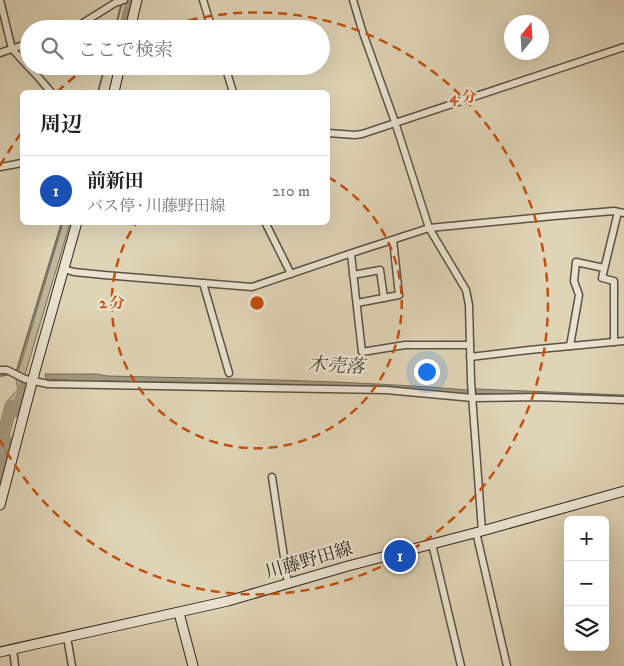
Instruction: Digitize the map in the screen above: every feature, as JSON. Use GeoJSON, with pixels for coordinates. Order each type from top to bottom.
{"type":"FeatureCollection","features":[{"type":"Feature","properties":{"kind":"main road"},"geometry":{"type":"LineString","coordinates":[[132,20],[137,0]]}},
{"type":"Feature","properties":{"kind":"main road"},"geometry":{"type":"LineString","coordinates":[[114,90],[118,75]]}},
{"type":"Feature","properties":{"kind":"main road"},"geometry":{"type":"LineString","coordinates":[[0,506],[3,471],[76,225]]}},
{"type":"Feature","properties":{"kind":"main road","name":"川藤野田線"},"geometry":{"type":"LineString","coordinates":[[0,652],[228,601],[624,491]]}},
{"type":"Feature","properties":{"kind":"main road"},"geometry":{"type":"LineString","coordinates":[[179,612],[193,666]]}},
{"type":"Feature","properties":{"kind":"street"},"geometry":{"type":"LineString","coordinates":[[0,0],[12,49],[20,58]]}},
{"type":"Feature","properties":{"kind":"street"},"geometry":{"type":"LineString","coordinates":[[88,20],[124,0]]}},
{"type":"Feature","properties":{"kind":"street"},"geometry":{"type":"LineString","coordinates":[[203,0],[209,20]]}},
{"type":"Feature","properties":{"kind":"street"},"geometry":{"type":"LineString","coordinates":[[353,0],[429,228],[466,290],[469,305],[479,532],[508,666]]}},
{"type":"Feature","properties":{"kind":"street"},"geometry":{"type":"LineString","coordinates":[[0,53],[20,47]]}},
{"type":"Feature","properties":{"kind":"street"},"geometry":{"type":"LineString","coordinates":[[330,133],[362,134],[624,47]]}},
{"type":"Feature","properties":{"kind":"street"},"geometry":{"type":"LineString","coordinates":[[36,75],[49,90]]}},
{"type":"Feature","properties":{"kind":"street"},"geometry":{"type":"LineString","coordinates":[[228,75],[232,90]]}},
{"type":"Feature","properties":{"kind":"street"},"geometry":{"type":"LineString","coordinates":[[0,167],[20,163]]}},
{"type":"Feature","properties":{"kind":"street"},"geometry":{"type":"LineString","coordinates":[[64,269],[104,275],[252,287],[429,228],[614,211],[621,212],[602,278],[614,281],[614,342]]}},
{"type":"Feature","properties":{"kind":"street"},"geometry":{"type":"LineString","coordinates":[[267,225],[291,274]]}},
{"type":"Feature","properties":{"kind":"street"},"geometry":{"type":"LineString","coordinates":[[357,304],[399,295],[393,240]]}},
{"type":"Feature","properties":{"kind":"street"},"geometry":{"type":"LineString","coordinates":[[351,254],[362,352],[405,345],[470,345]]}},
{"type":"Feature","properties":{"kind":"street"},"geometry":{"type":"LineString","coordinates":[[570,346],[579,295],[574,281],[576,262],[604,268]]}},
{"type":"Feature","properties":{"kind":"street"},"geometry":{"type":"LineString","coordinates":[[353,275],[380,270],[384,298]]}},
{"type":"Feature","properties":{"kind":"street"},"geometry":{"type":"LineString","coordinates":[[203,284],[229,373]]}},
{"type":"Feature","properties":{"kind":"street"},"geometry":{"type":"LineString","coordinates":[[470,357],[624,341]]}},
{"type":"Feature","properties":{"kind":"street"},"geometry":{"type":"LineString","coordinates":[[0,370],[10,371],[29,380],[48,384],[386,390],[473,398],[538,397],[624,400]]}},
{"type":"Feature","properties":{"kind":"street"},"geometry":{"type":"LineString","coordinates":[[272,477],[288,584]]}},
{"type":"Feature","properties":{"kind":"street"},"geometry":{"type":"LineString","coordinates":[[432,544],[461,666]]}},
{"type":"Feature","properties":{"kind":"street"},"geometry":{"type":"LineString","coordinates":[[67,637],[72,666]]}},
{"type":"Feature","properties":{"kind":"street"},"geometry":{"type":"LineString","coordinates":[[13,649],[15,666]]}},
{"type":"Feature","properties":{"kind":"shaded area"},"geometry":{"type":"Polygon","coordinates":[[[62,225],[69,225],[26,371],[0,470],[0,425],[6,403],[18,389],[16,380],[62,225]]]}},
{"type":"Feature","properties":{"kind":"shaded area"},"geometry":{"type":"Polygon","coordinates":[[[45,374],[96,374],[108,376],[378,384],[468,390],[468,394],[288,384],[96,382],[46,379],[45,374]]]}},
{"type":"Feature","properties":{"kind":"shaded area"},"geometry":{"type":"Polygon","coordinates":[[[476,389],[624,395],[624,398],[477,394],[476,389]]]}},
{"type":"Feature","properties":{"kind":"waterway"},"geometry":{"type":"LineString","coordinates":[[126,20],[131,0]]}},
{"type":"Feature","properties":{"kind":"waterway"},"geometry":{"type":"LineString","coordinates":[[117,20],[122,2]]}},
{"type":"Feature","properties":{"kind":"waterway"},"geometry":{"type":"LineString","coordinates":[[99,90],[103,75]]}},
{"type":"Feature","properties":{"kind":"waterway"},"geometry":{"type":"LineString","coordinates":[[14,371],[17,370],[61,225]]}},
{"type":"Feature","properties":{"kind":"waterway"},"geometry":{"type":"LineString","coordinates":[[0,376],[10,374]]}},
{"type":"Feature","properties":{"kind":"waterway"},"geometry":{"type":"LineString","coordinates":[[17,412],[25,383]]}},
{"type":"Feature","properties":{"kind":"waterway"},"geometry":{"type":"LineString","coordinates":[[0,444],[10,405]]}},
{"type":"Feature","properties":{"kind":"waterway"},"geometry":{"type":"LineString","coordinates":[[0,481],[10,442]]}},
{"type":"Feature","properties":{"kind":"place","name":"前新田"},"geometry":{"type":"Point","coordinates":[400,556]}},
{"type":"Feature","properties":{"kind":"water label","name":"木売落"},"geometry":{"type":"Point","coordinates":[336,366]}}]}
